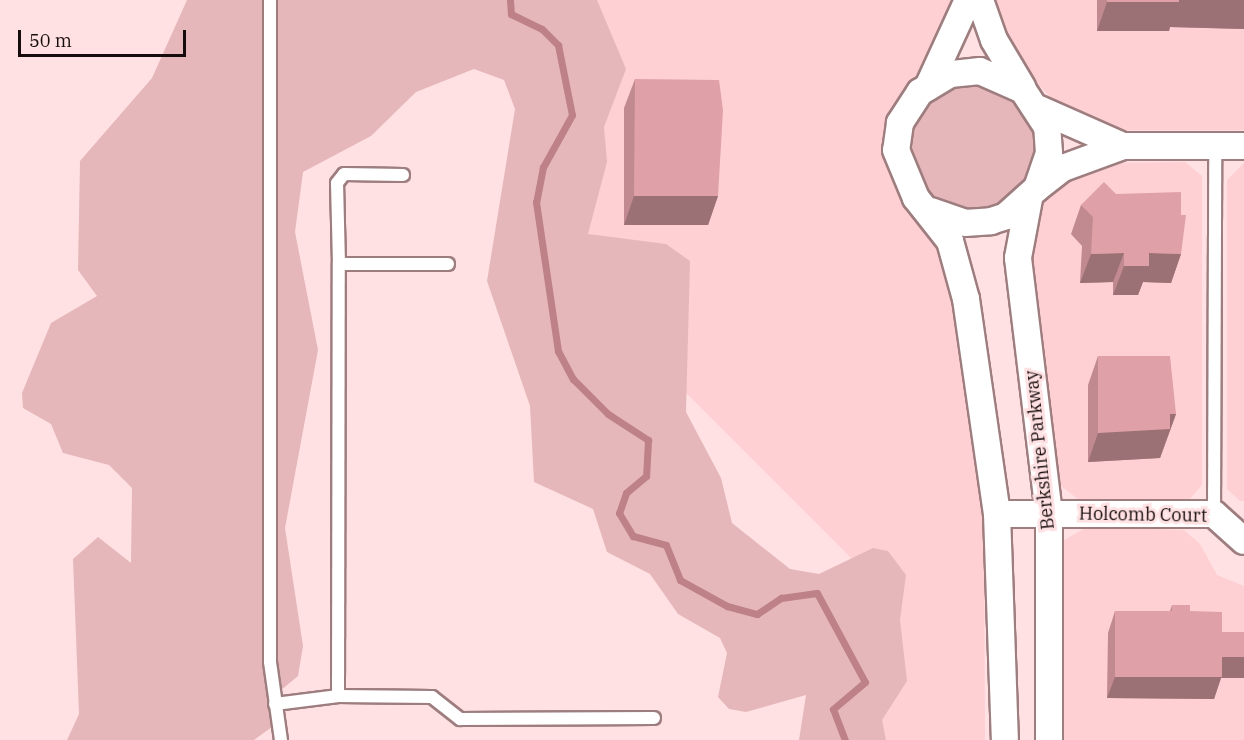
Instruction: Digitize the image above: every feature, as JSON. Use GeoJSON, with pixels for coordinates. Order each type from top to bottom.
{"type":"FeatureCollection","features":[{"type":"Feature","properties":{"kind":"street"},"geometry":{"type":"LineString","coordinates":[[968,0],[928,87],[900,123],[896,150],[916,198],[931,211],[965,223],[991,221],[1033,193],[1063,168],[1123,146],[1244,146]]}},
{"type":"Feature","properties":{"kind":"street"},"geometry":{"type":"LineString","coordinates":[[980,0],[1003,59],[1031,99],[1049,153],[1033,193]]}},
{"type":"Feature","properties":{"kind":"street"},"geometry":{"type":"LineString","coordinates":[[928,87],[950,74],[980,71],[1123,146]]}},
{"type":"Feature","properties":{"kind":"street","name":"Berkshire Parkway"},"geometry":{"type":"LineString","coordinates":[[1033,193],[1018,258],[1049,514],[1049,740]]}},
{"type":"Feature","properties":{"kind":"street"},"geometry":{"type":"LineString","coordinates":[[931,211],[960,271],[997,514],[1005,740]]}},
{"type":"Feature","properties":{"kind":"street","name":"Holcomb Court"},"geometry":{"type":"LineString","coordinates":[[997,514],[1214,514],[1244,541]]}},
{"type":"Feature","properties":{"kind":"lane"},"geometry":{"type":"LineString","coordinates":[[270,0],[269,602],[276,704],[281,740]]}},
{"type":"Feature","properties":{"kind":"lane"},"geometry":{"type":"LineString","coordinates":[[1214,514],[1215,146]]}},
{"type":"Feature","properties":{"kind":"lane"},"geometry":{"type":"LineString","coordinates":[[338,696],[339,264],[337,183],[344,174],[403,175]]}},
{"type":"Feature","properties":{"kind":"lane"},"geometry":{"type":"LineString","coordinates":[[339,264],[448,264]]}},
{"type":"Feature","properties":{"kind":"lane"},"geometry":{"type":"LineString","coordinates":[[276,704],[338,696],[432,697],[460,719],[654,718]]}},
{"type":"Feature","properties":{"kind":"shaded area"},"geometry":{"type":"Polygon","coordinates":[[[187,0],[597,0],[626,69],[604,127],[607,162],[588,234],[666,244],[690,261],[686,412],[721,478],[732,523],[790,569],[819,574],[873,548],[888,551],[906,575],[900,620],[907,681],[882,720],[886,740],[799,740],[806,695],[746,712],[729,709],[718,697],[727,653],[720,638],[678,614],[650,574],[607,552],[593,509],[534,482],[530,406],[487,281],[515,109],[504,80],[474,69],[416,92],[371,136],[303,172],[295,232],[318,350],[285,528],[303,646],[298,676],[274,696],[272,727],[254,740],[67,740],[79,714],[73,559],[98,537],[131,563],[132,488],[109,465],[63,453],[51,424],[23,408],[22,393],[51,323],[97,296],[78,270],[80,161],[152,78],[187,0]]]}},
{"type":"Feature","properties":{"kind":"shaded area"},"geometry":{"type":"Polygon","coordinates":[[[594,0],[958,0],[927,66],[894,111],[887,161],[900,193],[948,257],[984,508],[985,740],[877,740],[878,585],[587,294],[594,0]]]}},
{"type":"Feature","properties":{"kind":"shaded area"},"geometry":{"type":"Polygon","coordinates":[[[990,0],[1244,0],[1244,130],[1111,130],[1061,109],[1013,57],[990,0]]]}},
{"type":"Feature","properties":{"kind":"shaded area"},"geometry":{"type":"Polygon","coordinates":[[[974,83],[998,88],[1019,102],[1033,123],[1038,147],[1033,171],[1019,192],[998,206],[974,211],[950,206],[929,192],[915,171],[910,147],[915,123],[929,102],[950,88],[974,83]]]}},
{"type":"Feature","properties":{"kind":"shaded area"},"geometry":{"type":"Polygon","coordinates":[[[1185,162],[1202,176],[1202,485],[1189,500],[1079,500],[1056,482],[1027,270],[1038,206],[1059,182],[1104,163],[1185,162]]]}},
{"type":"Feature","properties":{"kind":"shaded area"},"geometry":{"type":"Polygon","coordinates":[[[1244,163],[1244,501],[1240,501],[1227,489],[1227,180],[1244,163]]]}},
{"type":"Feature","properties":{"kind":"shaded area"},"geometry":{"type":"Polygon","coordinates":[[[1087,527],[1184,530],[1200,544],[1217,575],[1244,586],[1244,740],[1057,740],[1061,542],[1087,527]]]}},
{"type":"Feature","properties":{"kind":"building"},"geometry":{"type":"Polygon","coordinates":[[[1107,0],[1179,0],[1179,2],[1107,2],[1107,0]]]}},
{"type":"Feature","properties":{"kind":"building"},"geometry":{"type":"Polygon","coordinates":[[[635,79],[719,80],[723,110],[718,196],[634,196],[635,79]]]}},
{"type":"Feature","properties":{"kind":"building"},"geometry":{"type":"Polygon","coordinates":[[[1104,182],[1116,194],[1181,192],[1181,215],[1186,215],[1181,254],[1149,253],[1149,266],[1124,266],[1124,253],[1091,254],[1093,217],[1081,205],[1104,182]]]}},
{"type":"Feature","properties":{"kind":"building"},"geometry":{"type":"Polygon","coordinates":[[[1098,356],[1170,356],[1176,414],[1170,414],[1170,429],[1098,433],[1098,356]]]}},
{"type":"Feature","properties":{"kind":"building"},"geometry":{"type":"Polygon","coordinates":[[[1172,605],[1190,605],[1190,611],[1222,612],[1222,632],[1244,632],[1244,657],[1222,657],[1222,677],[1115,677],[1115,611],[1172,611],[1172,605]]]}},
{"type":"Feature","properties":{"kind":"waterway"},"geometry":{"type":"LineString","coordinates":[[510,0],[511,14],[542,29],[558,45],[572,115],[543,167],[536,202],[558,351],[573,379],[608,414],[648,440],[646,476],[626,493],[619,513],[633,536],[666,545],[680,580],[727,606],[757,614],[781,598],[817,593],[865,682],[833,709],[845,740]]}}]}
